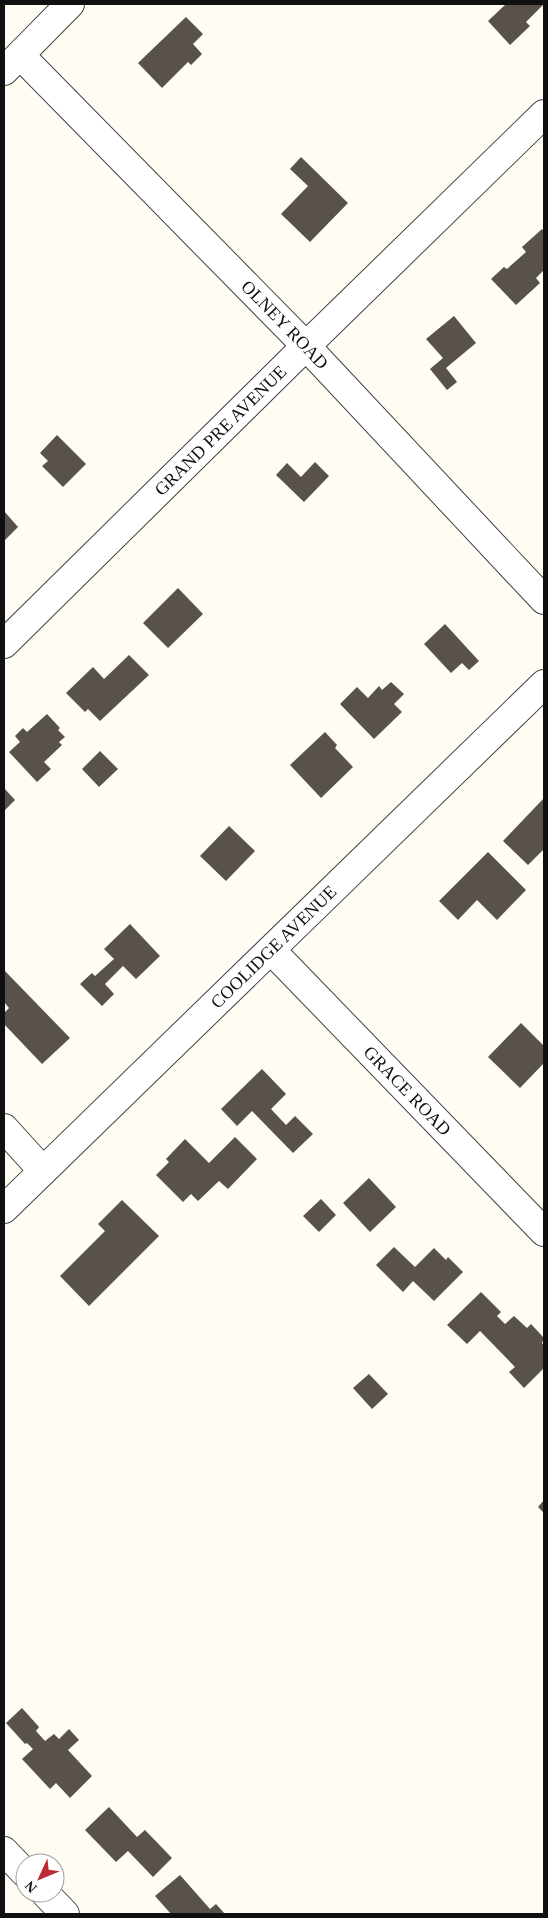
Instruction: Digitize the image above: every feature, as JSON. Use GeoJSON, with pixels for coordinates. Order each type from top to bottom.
{"type":"FeatureCollection","features":[{"type":"Feature","properties":{"kind":"street"},"geometry":{"type":"LineString","coordinates":[[12,63],[70,4]]}},
{"type":"Feature","properties":{"kind":"street","name":"OLNEY ROAD"},"geometry":{"type":"LineString","coordinates":[[12,63],[306,346],[544,600]]}},
{"type":"Feature","properties":{"kind":"street","name":"GRAND PRE AVENUE"},"geometry":{"type":"LineString","coordinates":[[4,644],[544,114]]}},
{"type":"Feature","properties":{"kind":"street","name":"COOLIDGE AVENUE"},"geometry":{"type":"LineString","coordinates":[[4,1209],[544,684]]}},
{"type":"Feature","properties":{"kind":"street","name":"GRACE ROAD"},"geometry":{"type":"LineString","coordinates":[[272,950],[544,1232]]}},
{"type":"Feature","properties":{"kind":"street"},"geometry":{"type":"LineString","coordinates":[[4,1128],[43,1170]]}},
{"type":"Feature","properties":{"kind":"street"},"geometry":{"type":"LineString","coordinates":[[4,1851],[15,1863]]}},
{"type":"Feature","properties":{"kind":"street"},"geometry":{"type":"LineString","coordinates":[[55,1903],[65,1914]]}},
{"type":"Feature","properties":{"kind":"building"},"geometry":{"type":"Polygon","coordinates":[[[506,4],[544,4],[526,22],[530,26],[510,45],[488,21],[506,4]]]}},
{"type":"Feature","properties":{"kind":"building"},"geometry":{"type":"Polygon","coordinates":[[[186,17],[203,34],[193,44],[202,54],[191,65],[188,62],[162,88],[138,63],[186,17]]]}},
{"type":"Feature","properties":{"kind":"building"},"geometry":{"type":"Polygon","coordinates":[[[301,157],[348,203],[310,242],[281,214],[308,186],[290,169],[301,157]]]}},
{"type":"Feature","properties":{"kind":"building"},"geometry":{"type":"Polygon","coordinates":[[[542,229],[544,232],[544,270],[536,278],[540,283],[516,305],[491,279],[504,267],[507,269],[526,252],[522,247],[542,229]]]}},
{"type":"Feature","properties":{"kind":"building"},"geometry":{"type":"Polygon","coordinates":[[[454,316],[476,343],[446,368],[457,382],[447,390],[430,369],[443,358],[426,339],[454,316]]]}},
{"type":"Feature","properties":{"kind":"building"},"geometry":{"type":"Polygon","coordinates":[[[57,435],[86,464],[63,487],[42,466],[48,461],[40,453],[57,435]]]}},
{"type":"Feature","properties":{"kind":"building"},"geometry":{"type":"Polygon","coordinates":[[[315,462],[329,476],[304,502],[276,475],[287,463],[301,477],[315,462]]]}},
{"type":"Feature","properties":{"kind":"building"},"geometry":{"type":"Polygon","coordinates":[[[4,511],[18,527],[4,541],[4,511]]]}},
{"type":"Feature","properties":{"kind":"building"},"geometry":{"type":"Polygon","coordinates":[[[178,588],[203,614],[168,648],[143,623],[178,588]]]}},
{"type":"Feature","properties":{"kind":"building"},"geometry":{"type":"Polygon","coordinates":[[[445,624],[479,661],[469,670],[462,663],[451,673],[424,644],[445,624]]]}},
{"type":"Feature","properties":{"kind":"building"},"geometry":{"type":"Polygon","coordinates":[[[129,655],[149,675],[100,721],[88,709],[85,712],[66,693],[93,667],[104,679],[129,655]]]}},
{"type":"Feature","properties":{"kind":"building"},"geometry":{"type":"Polygon","coordinates":[[[391,682],[404,694],[394,704],[402,712],[374,739],[340,704],[357,687],[368,698],[379,686],[382,690],[391,682]]]}},
{"type":"Feature","properties":{"kind":"building"},"geometry":{"type":"Polygon","coordinates":[[[47,714],[60,728],[58,730],[65,737],[59,742],[62,745],[44,762],[51,769],[37,782],[9,752],[20,742],[15,736],[23,728],[27,732],[47,714]]]}},
{"type":"Feature","properties":{"kind":"building"},"geometry":{"type":"Polygon","coordinates":[[[325,732],[337,745],[335,748],[353,767],[321,798],[290,765],[325,732]]]}},
{"type":"Feature","properties":{"kind":"building"},"geometry":{"type":"Polygon","coordinates":[[[100,751],[118,769],[99,787],[82,769],[100,751]]]}},
{"type":"Feature","properties":{"kind":"building"},"geometry":{"type":"Polygon","coordinates":[[[4,788],[15,800],[4,811],[4,788]]]}},
{"type":"Feature","properties":{"kind":"building"},"geometry":{"type":"Polygon","coordinates":[[[544,798],[544,849],[528,865],[503,841],[544,798]]]}},
{"type":"Feature","properties":{"kind":"building"},"geometry":{"type":"Polygon","coordinates":[[[229,826],[255,851],[226,881],[200,856],[229,826]]]}},
{"type":"Feature","properties":{"kind":"building"},"geometry":{"type":"Polygon","coordinates":[[[488,852],[526,890],[497,920],[477,900],[458,920],[439,901],[488,852]]]}},
{"type":"Feature","properties":{"kind":"building"},"geometry":{"type":"Polygon","coordinates":[[[130,924],[160,956],[136,979],[123,966],[105,984],[114,994],[102,1006],[80,984],[92,973],[95,976],[114,959],[104,949],[130,924]]]}},
{"type":"Feature","properties":{"kind":"building"},"geometry":{"type":"Polygon","coordinates":[[[4,970],[70,1038],[42,1064],[4,1024],[4,1013],[9,1008],[4,1002],[4,970]]]}},
{"type":"Feature","properties":{"kind":"building"},"geometry":{"type":"Polygon","coordinates":[[[521,1023],[544,1046],[544,1063],[520,1088],[488,1057],[521,1023]]]}},
{"type":"Feature","properties":{"kind":"building"},"geometry":{"type":"Polygon","coordinates":[[[262,1069],[286,1094],[271,1109],[286,1125],[295,1116],[313,1134],[293,1153],[252,1111],[237,1126],[221,1109],[262,1069]]]}},
{"type":"Feature","properties":{"kind":"building"},"geometry":{"type":"Polygon","coordinates":[[[235,1137],[257,1159],[228,1189],[219,1181],[198,1201],[191,1194],[183,1202],[156,1175],[169,1162],[166,1159],[185,1139],[209,1163],[235,1137]]]}},
{"type":"Feature","properties":{"kind":"building"},"geometry":{"type":"Polygon","coordinates":[[[369,1178],[396,1207],[370,1232],[343,1203],[369,1178]]]}},
{"type":"Feature","properties":{"kind":"building"},"geometry":{"type":"Polygon","coordinates":[[[321,1199],[336,1215],[319,1232],[303,1216],[321,1199]]]}},
{"type":"Feature","properties":{"kind":"building"},"geometry":{"type":"Polygon","coordinates":[[[122,1200],[159,1236],[89,1306],[60,1276],[105,1231],[98,1224],[122,1200]]]}},
{"type":"Feature","properties":{"kind":"building"},"geometry":{"type":"Polygon","coordinates":[[[394,1247],[415,1267],[434,1248],[446,1260],[448,1257],[463,1272],[434,1301],[413,1281],[403,1292],[376,1265],[394,1247]]]}},
{"type":"Feature","properties":{"kind":"building"},"geometry":{"type":"Polygon","coordinates":[[[481,1292],[501,1312],[497,1316],[505,1324],[514,1316],[527,1328],[531,1324],[544,1338],[542,1343],[544,1346],[544,1368],[524,1388],[509,1372],[515,1367],[480,1331],[467,1344],[447,1325],[481,1292]]]}},
{"type":"Feature","properties":{"kind":"building"},"geometry":{"type":"Polygon","coordinates":[[[369,1374],[388,1394],[372,1409],[353,1388],[369,1374]]]}},
{"type":"Feature","properties":{"kind":"building"},"geometry":{"type":"Polygon","coordinates":[[[544,1500],[544,1513],[538,1507],[544,1500]]]}},
{"type":"Feature","properties":{"kind":"building"},"geometry":{"type":"Polygon","coordinates":[[[22,1708],[39,1727],[36,1731],[45,1741],[54,1734],[59,1739],[69,1729],[79,1740],[68,1750],[92,1776],[70,1798],[56,1783],[50,1789],[22,1759],[33,1749],[27,1743],[25,1744],[6,1723],[22,1708]]]}},
{"type":"Feature","properties":{"kind":"building"},"geometry":{"type":"Polygon","coordinates":[[[109,1807],[137,1837],[145,1830],[172,1858],[153,1877],[128,1851],[116,1862],[85,1830],[109,1807]]]}},
{"type":"Feature","properties":{"kind":"building"},"geometry":{"type":"Polygon","coordinates":[[[180,1875],[210,1909],[216,1904],[225,1914],[171,1914],[155,1896],[180,1875]]]}}]}
